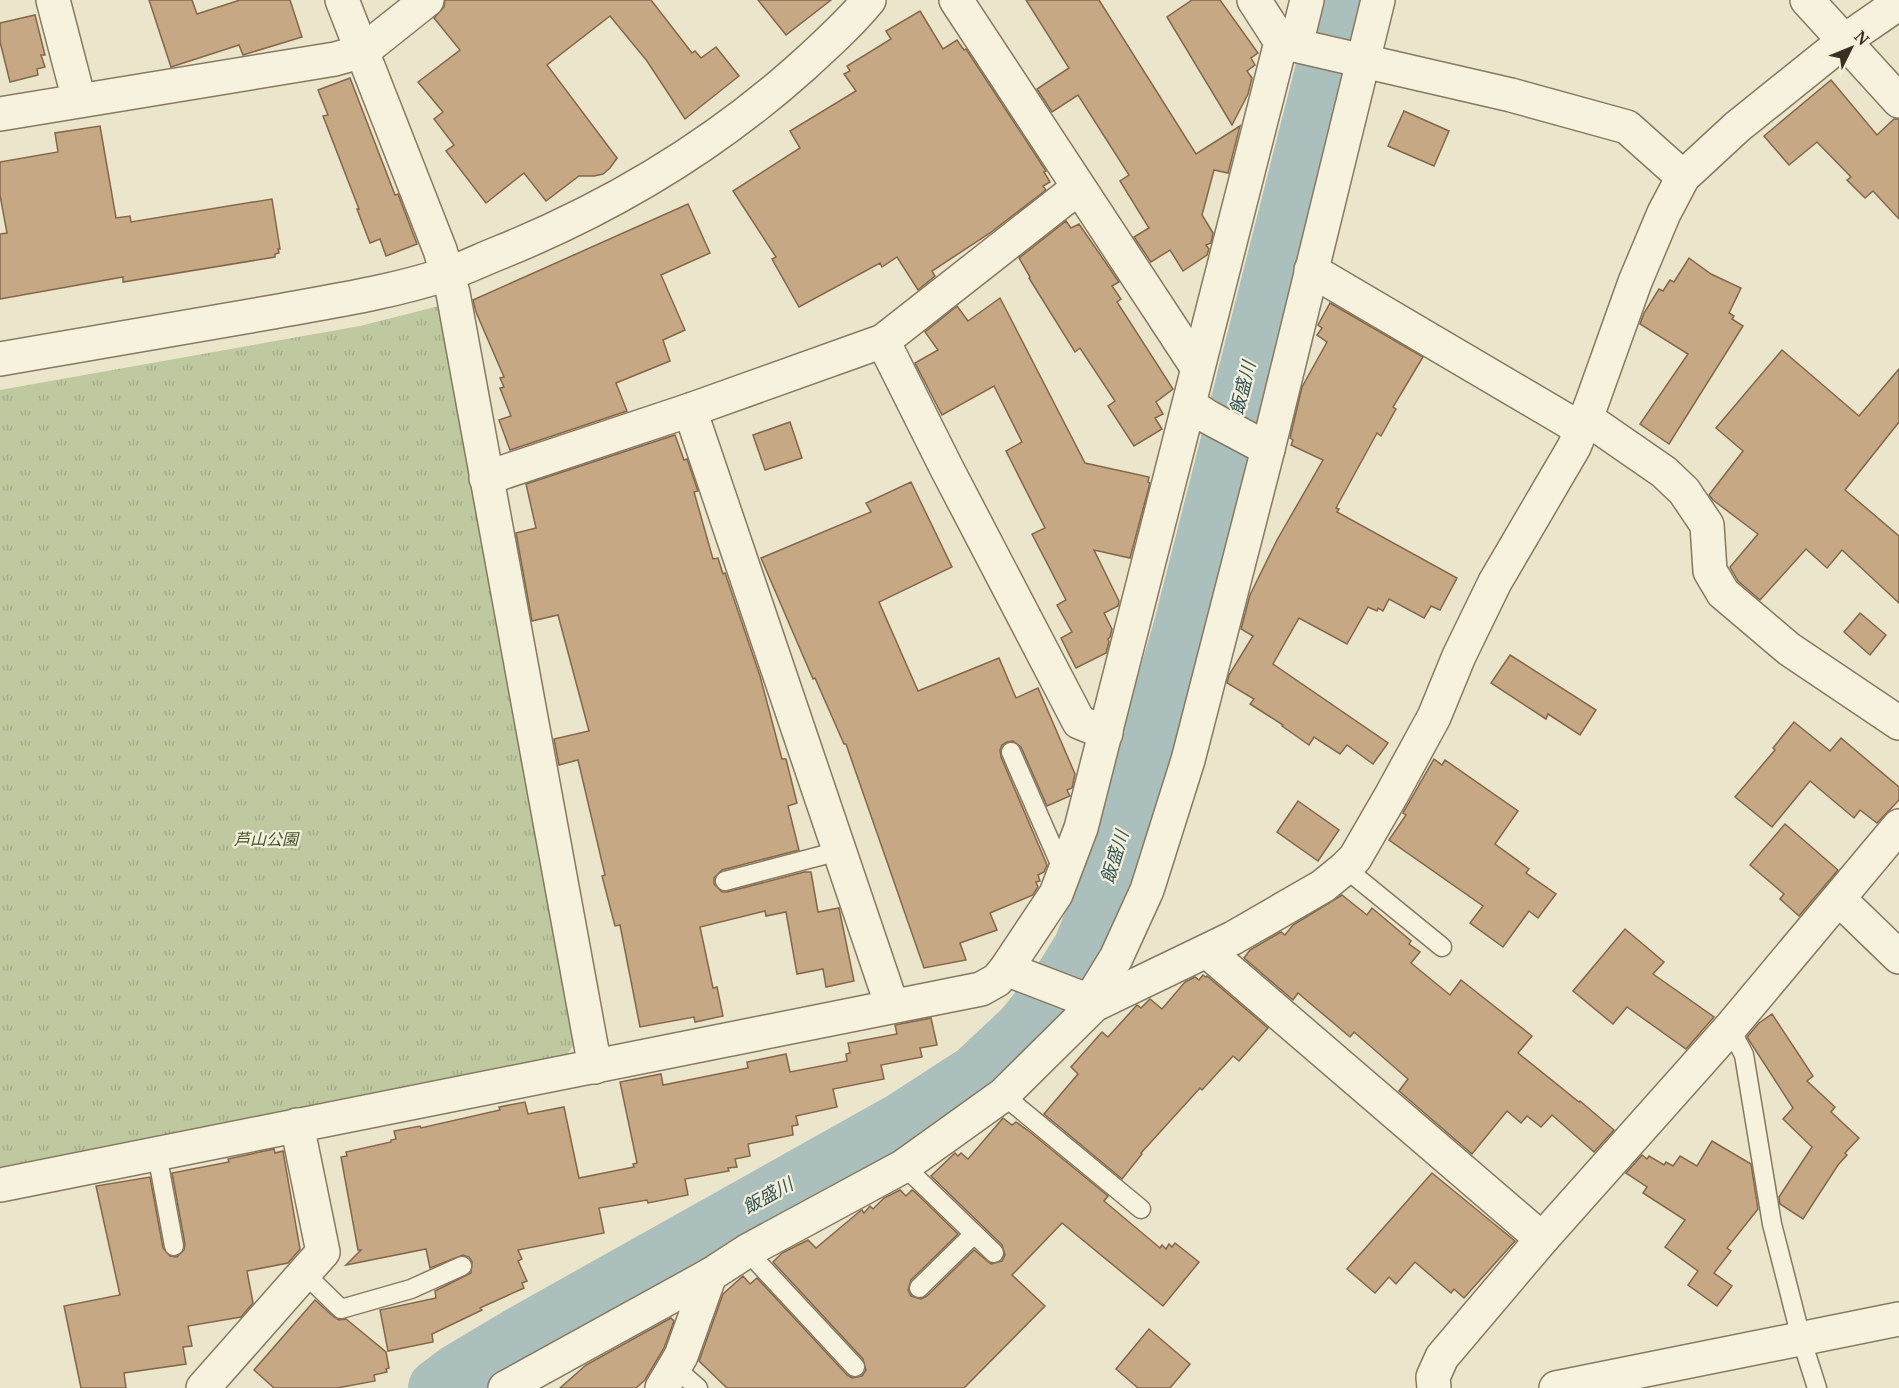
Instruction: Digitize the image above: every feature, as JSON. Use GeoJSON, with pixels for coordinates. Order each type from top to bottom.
{"type":"FeatureCollection","features":[{"type":"Feature","properties":{"kind":"street"},"geometry":{"type":"LineString","coordinates":[[53,0],[79,100]]}},
{"type":"Feature","properties":{"kind":"street"},"geometry":{"type":"LineString","coordinates":[[342,0],[440,250],[453,294],[595,1067]]}},
{"type":"Feature","properties":{"kind":"street"},"geometry":{"type":"LineString","coordinates":[[0,114],[335,59],[363,51],[427,0]]}},
{"type":"Feature","properties":{"kind":"street"},"geometry":{"type":"LineString","coordinates":[[0,359],[327,302],[378,292],[447,274],[552,230],[664,171],[751,110],[824,47],[869,0]]}},
{"type":"Feature","properties":{"kind":"street"},"geometry":{"type":"LineString","coordinates":[[956,0],[1197,367]]}},
{"type":"Feature","properties":{"kind":"street"},"geometry":{"type":"LineString","coordinates":[[1254,0],[1292,44],[1511,95],[1627,127],[1683,177]]}},
{"type":"Feature","properties":{"kind":"street"},"geometry":{"type":"LineString","coordinates":[[0,1185],[981,989],[997,980],[1056,894],[1081,828],[1106,733],[1199,411],[1197,367],[1307,0]]}},
{"type":"Feature","properties":{"kind":"street"},"geometry":{"type":"LineString","coordinates":[[505,1388],[710,1275],[747,1251],[904,1166],[1003,1095],[1088,1001],[1116,958],[1147,890],[1188,760],[1263,447],[1311,270],[1359,59],[1378,0]]}},
{"type":"Feature","properties":{"kind":"street"},"geometry":{"type":"LineString","coordinates":[[1808,0],[1899,101]]}},
{"type":"Feature","properties":{"kind":"street"},"geometry":{"type":"LineString","coordinates":[[1006,969],[1088,1001],[1208,952],[1323,886],[1345,868],[1354,858],[1408,765],[1434,717],[1459,656],[1495,582],[1574,447],[1635,282],[1664,213],[1683,177],[1737,127],[1844,41],[1899,3]]}},
{"type":"Feature","properties":{"kind":"street"},"geometry":{"type":"LineString","coordinates":[[486,478],[690,410],[883,341],[1078,188]]}},
{"type":"Feature","properties":{"kind":"street"},"geometry":{"type":"LineString","coordinates":[[1311,270],[1584,423],[1664,472],[1684,491],[1707,525],[1710,572],[1723,593],[1789,649],[1899,723]]}},
{"type":"Feature","properties":{"kind":"street"},"geometry":{"type":"LineString","coordinates":[[883,341],[1079,722],[1106,733]]}},
{"type":"Feature","properties":{"kind":"street"},"geometry":{"type":"LineString","coordinates":[[690,410],[892,1006]]}},
{"type":"Feature","properties":{"kind":"street"},"geometry":{"type":"LineString","coordinates":[[1199,411],[1263,447]]}},
{"type":"Feature","properties":{"kind":"street"},"geometry":{"type":"LineString","coordinates":[[1434,1388],[1433,1377],[1442,1357],[1542,1239],[1730,1028],[1897,833]]}},
{"type":"Feature","properties":{"kind":"street"},"geometry":{"type":"LineString","coordinates":[[1839,898],[1899,957]]}},
{"type":"Feature","properties":{"kind":"street"},"geometry":{"type":"LineString","coordinates":[[1208,952],[1542,1239]]}},
{"type":"Feature","properties":{"kind":"street"},"geometry":{"type":"LineString","coordinates":[[202,1388],[323,1252],[297,1125]]}},
{"type":"Feature","properties":{"kind":"street"},"geometry":{"type":"LineString","coordinates":[[678,1381],[681,1356],[710,1275]]}},
{"type":"Feature","properties":{"kind":"street"},"geometry":{"type":"LineString","coordinates":[[1556,1388],[1899,1319]]}},
{"type":"Feature","properties":{"kind":"lane"},"geometry":{"type":"LineString","coordinates":[[1011,752],[1064,873]]}},
{"type":"Feature","properties":{"kind":"lane"},"geometry":{"type":"LineString","coordinates":[[725,881],[839,851]]}},
{"type":"Feature","properties":{"kind":"lane"},"geometry":{"type":"LineString","coordinates":[[1345,868],[1442,947]]}},
{"type":"Feature","properties":{"kind":"lane"},"geometry":{"type":"LineString","coordinates":[[1730,1028],[1744,1055],[1772,1224],[1801,1338],[1817,1388]]}},
{"type":"Feature","properties":{"kind":"lane"},"geometry":{"type":"LineString","coordinates":[[1003,1095],[1141,1209]]}},
{"type":"Feature","properties":{"kind":"lane"},"geometry":{"type":"LineString","coordinates":[[157,1154],[174,1246]]}},
{"type":"Feature","properties":{"kind":"lane"},"geometry":{"type":"LineString","coordinates":[[904,1166],[994,1253]]}},
{"type":"Feature","properties":{"kind":"lane"},"geometry":{"type":"LineString","coordinates":[[919,1288],[974,1234]]}},
{"type":"Feature","properties":{"kind":"lane"},"geometry":{"type":"LineString","coordinates":[[747,1251],[855,1367]]}},
{"type":"Feature","properties":{"kind":"lane"},"geometry":{"type":"LineString","coordinates":[[304,1273],[341,1309],[411,1289],[462,1266]]}},
{"type":"Feature","properties":{"kind":"green space","name":"芦山公園"},"geometry":{"type":"Polygon","coordinates":[[[439,306],[574,1045],[566,1056],[0,1169],[0,390],[360,326],[439,306]]]}},
{"type":"Feature","properties":{"kind":"building"},"geometry":{"type":"Polygon","coordinates":[[[149,0],[192,0],[197,14],[240,0],[290,0],[302,37],[243,55],[239,45],[171,67],[149,0]]]}},
{"type":"Feature","properties":{"kind":"building"},"geometry":{"type":"Polygon","coordinates":[[[445,0],[651,0],[692,53],[695,51],[701,58],[716,47],[739,76],[685,119],[647,61],[610,16],[547,65],[617,158],[603,174],[579,176],[546,201],[524,173],[486,203],[446,151],[454,145],[434,119],[443,112],[418,82],[460,50],[434,18],[444,7],[445,0]]]}},
{"type":"Feature","properties":{"kind":"building"},"geometry":{"type":"Polygon","coordinates":[[[758,0],[831,0],[786,35],[758,0]]]}},
{"type":"Feature","properties":{"kind":"building"},"geometry":{"type":"Polygon","coordinates":[[[1026,0],[1099,0],[1196,154],[1240,126],[1228,173],[1214,170],[1202,215],[1213,233],[1211,243],[1206,245],[1209,249],[1207,255],[1183,271],[1170,250],[1151,262],[1134,237],[1149,228],[1120,181],[1129,175],[1078,95],[1052,112],[1037,89],[1069,68],[1026,0]]]}},
{"type":"Feature","properties":{"kind":"building"},"geometry":{"type":"Polygon","coordinates":[[[1192,0],[1220,0],[1258,53],[1251,58],[1255,65],[1247,71],[1252,78],[1248,94],[1232,125],[1167,17],[1192,0]]]}},
{"type":"Feature","properties":{"kind":"building"},"geometry":{"type":"Polygon","coordinates":[[[920,11],[943,49],[957,40],[964,50],[966,49],[1046,171],[1044,172],[1050,182],[1043,186],[1046,190],[990,233],[932,271],[935,276],[918,290],[897,257],[882,267],[880,263],[799,307],[772,259],[776,257],[733,191],[800,148],[790,131],[856,91],[844,74],[850,71],[847,66],[891,39],[886,31],[920,11]]]}},
{"type":"Feature","properties":{"kind":"building"},"geometry":{"type":"Polygon","coordinates":[[[35,15],[45,55],[41,55],[45,67],[37,69],[38,75],[10,82],[0,42],[0,23],[35,15]]]}},
{"type":"Feature","properties":{"kind":"building"},"geometry":{"type":"Polygon","coordinates":[[[350,78],[395,195],[398,194],[417,244],[386,256],[380,239],[370,243],[323,116],[328,115],[318,90],[350,78]]]}},
{"type":"Feature","properties":{"kind":"building"},"geometry":{"type":"Polygon","coordinates":[[[1831,80],[1877,135],[1894,119],[1899,119],[1899,219],[1873,191],[1865,198],[1847,180],[1851,177],[1817,142],[1789,165],[1764,136],[1831,80]]]}},
{"type":"Feature","properties":{"kind":"building"},"geometry":{"type":"Polygon","coordinates":[[[1404,111],[1449,131],[1434,166],[1388,146],[1404,111]]]}},
{"type":"Feature","properties":{"kind":"building"},"geometry":{"type":"Polygon","coordinates":[[[100,126],[116,218],[130,216],[131,222],[272,199],[279,253],[275,254],[275,257],[123,282],[123,277],[0,299],[0,234],[7,233],[0,195],[0,162],[58,152],[55,133],[100,126]]]}},
{"type":"Feature","properties":{"kind":"building"},"geometry":{"type":"Polygon","coordinates":[[[688,204],[710,253],[661,275],[685,330],[663,340],[670,361],[616,383],[627,411],[510,450],[499,420],[511,416],[500,388],[504,387],[500,378],[504,377],[473,300],[688,204]]]}},
{"type":"Feature","properties":{"kind":"building"},"geometry":{"type":"Polygon","coordinates":[[[1066,221],[1071,228],[1079,224],[1119,282],[1112,286],[1121,299],[1117,302],[1173,389],[1156,402],[1163,414],[1155,418],[1162,429],[1134,446],[1108,406],[1115,401],[1080,348],[1075,352],[1019,258],[1066,221]]]}},
{"type":"Feature","properties":{"kind":"building"},"geometry":{"type":"Polygon","coordinates":[[[1689,258],[1711,274],[1741,288],[1729,313],[1734,316],[1732,319],[1743,326],[1669,444],[1640,424],[1688,354],[1640,324],[1659,289],[1663,291],[1670,280],[1674,282],[1689,258]]]}},
{"type":"Feature","properties":{"kind":"building"},"geometry":{"type":"Polygon","coordinates":[[[1000,298],[1085,463],[1149,477],[1148,482],[1150,483],[1130,558],[1094,550],[1119,601],[1118,606],[1104,613],[1112,629],[1106,653],[1076,668],[1061,638],[1072,632],[1057,605],[1066,600],[1032,534],[1045,528],[1006,451],[1022,442],[994,386],[942,415],[915,363],[938,350],[925,332],[957,306],[968,321],[1000,298]]]}},
{"type":"Feature","properties":{"kind":"building"},"geometry":{"type":"Polygon","coordinates":[[[1330,303],[1423,357],[1393,407],[1396,409],[1381,436],[1377,433],[1336,508],[1339,509],[1337,512],[1457,578],[1440,610],[1431,606],[1424,618],[1389,599],[1383,611],[1368,607],[1347,644],[1299,618],[1273,664],[1388,743],[1373,764],[1347,745],[1340,754],[1314,737],[1309,745],[1250,704],[1254,699],[1227,683],[1229,675],[1253,636],[1241,629],[1250,595],[1277,540],[1323,460],[1291,445],[1293,440],[1290,438],[1302,387],[1327,342],[1317,335],[1322,328],[1318,325],[1330,303]]]}},
{"type":"Feature","properties":{"kind":"building"},"geometry":{"type":"Polygon","coordinates":[[[1782,350],[1859,416],[1899,369],[1899,422],[1845,490],[1899,536],[1899,603],[1842,550],[1827,568],[1806,549],[1760,600],[1738,581],[1730,567],[1758,534],[1709,495],[1743,451],[1716,428],[1782,350]]]}},
{"type":"Feature","properties":{"kind":"building"},"geometry":{"type":"Polygon","coordinates":[[[790,422],[802,458],[765,470],[753,435],[790,422]]]}},
{"type":"Feature","properties":{"kind":"building"},"geometry":{"type":"Polygon","coordinates":[[[675,435],[684,460],[687,459],[698,491],[694,492],[713,559],[718,558],[723,574],[725,573],[760,676],[782,759],[786,759],[797,803],[788,806],[799,850],[722,870],[714,878],[714,884],[722,892],[727,892],[811,872],[818,912],[839,908],[854,981],[826,987],[823,969],[797,974],[786,912],[766,916],[765,911],[700,927],[713,988],[717,987],[723,1016],[695,1022],[694,1017],[640,1027],[620,925],[615,926],[602,876],[605,875],[578,760],[559,765],[554,739],[589,731],[558,615],[532,621],[516,533],[536,528],[526,484],[675,435]]]}},
{"type":"Feature","properties":{"kind":"building"},"geometry":{"type":"Polygon","coordinates":[[[911,482],[952,567],[879,602],[918,691],[999,658],[1016,698],[1038,688],[1075,774],[1072,788],[1067,790],[1070,796],[1047,806],[1021,747],[1013,741],[1002,745],[1001,757],[1047,865],[1044,872],[1038,875],[1040,881],[1036,882],[1038,887],[1033,895],[990,913],[997,930],[960,943],[966,960],[924,968],[846,744],[844,744],[815,678],[813,679],[761,558],[871,512],[866,503],[911,482]]]}},
{"type":"Feature","properties":{"kind":"building"},"geometry":{"type":"Polygon","coordinates":[[[1860,613],[1886,635],[1870,655],[1844,632],[1860,613]]]}},
{"type":"Feature","properties":{"kind":"building"},"geometry":{"type":"Polygon","coordinates":[[[1510,655],[1596,710],[1580,735],[1548,714],[1546,719],[1491,683],[1510,655]]]}},
{"type":"Feature","properties":{"kind":"building"},"geometry":{"type":"Polygon","coordinates":[[[1794,722],[1830,751],[1841,738],[1899,787],[1899,800],[1877,823],[1860,810],[1854,818],[1810,781],[1772,827],[1735,797],[1775,750],[1773,748],[1794,722]]]}},
{"type":"Feature","properties":{"kind":"building"},"geometry":{"type":"Polygon","coordinates":[[[1434,759],[1442,765],[1445,760],[1518,811],[1495,844],[1529,869],[1526,873],[1556,894],[1538,918],[1529,911],[1503,947],[1470,923],[1483,906],[1389,840],[1406,815],[1403,813],[1434,759]]]}},
{"type":"Feature","properties":{"kind":"building"},"geometry":{"type":"Polygon","coordinates":[[[1298,801],[1339,830],[1318,861],[1277,832],[1298,801]]]}},
{"type":"Feature","properties":{"kind":"building"},"geometry":{"type":"Polygon","coordinates":[[[1785,824],[1838,870],[1799,916],[1780,899],[1784,894],[1750,865],[1785,824]]]}},
{"type":"Feature","properties":{"kind":"building"},"geometry":{"type":"Polygon","coordinates":[[[1342,895],[1367,915],[1372,908],[1411,941],[1409,944],[1420,952],[1411,963],[1450,995],[1461,980],[1532,1036],[1518,1053],[1614,1130],[1594,1152],[1552,1115],[1541,1127],[1527,1116],[1521,1123],[1507,1111],[1472,1154],[1399,1091],[1408,1079],[1354,1032],[1350,1037],[1298,993],[1293,1000],[1244,958],[1250,950],[1281,932],[1285,935],[1293,925],[1342,895]]]}},
{"type":"Feature","properties":{"kind":"building"},"geometry":{"type":"Polygon","coordinates":[[[1625,929],[1664,962],[1653,974],[1714,1017],[1686,1049],[1627,1007],[1613,1024],[1573,991],[1625,929]]]}},
{"type":"Feature","properties":{"kind":"building"},"geometry":{"type":"Polygon","coordinates":[[[1203,975],[1268,1028],[1239,1061],[1233,1056],[1202,1090],[1200,1088],[1141,1153],[1122,1179],[1044,1114],[1078,1074],[1071,1067],[1102,1032],[1108,1037],[1137,1005],[1141,1008],[1150,999],[1162,1009],[1185,982],[1195,977],[1199,980],[1203,975]]]}},
{"type":"Feature","properties":{"kind":"building"},"geometry":{"type":"Polygon","coordinates":[[[1772,1014],[1813,1076],[1807,1081],[1835,1107],[1831,1112],[1859,1138],[1845,1153],[1847,1155],[1803,1219],[1780,1204],[1779,1197],[1812,1147],[1783,1119],[1793,1108],[1747,1037],[1759,1023],[1772,1014]]]}},
{"type":"Feature","properties":{"kind":"building"},"geometry":{"type":"Polygon","coordinates":[[[931,1018],[937,1045],[920,1048],[922,1057],[881,1065],[884,1079],[833,1089],[837,1107],[796,1116],[798,1125],[792,1126],[793,1135],[748,1144],[750,1156],[735,1159],[737,1167],[728,1168],[729,1171],[685,1179],[688,1195],[648,1203],[647,1200],[599,1208],[604,1233],[518,1250],[522,1259],[518,1261],[527,1281],[522,1283],[524,1288],[432,1334],[433,1342],[388,1351],[380,1310],[436,1298],[435,1291],[471,1273],[472,1262],[469,1257],[463,1255],[430,1268],[426,1249],[346,1265],[361,1250],[358,1250],[341,1157],[347,1156],[346,1152],[391,1142],[396,1139],[394,1131],[420,1126],[421,1128],[525,1102],[528,1114],[564,1107],[579,1178],[634,1167],[633,1164],[637,1163],[620,1082],[661,1074],[663,1085],[748,1068],[747,1062],[786,1054],[790,1072],[847,1061],[846,1054],[850,1053],[848,1043],[897,1034],[895,1025],[931,1018]]]}},
{"type":"Feature","properties":{"kind":"building"},"geometry":{"type":"Polygon","coordinates":[[[1003,1118],[1012,1125],[1016,1122],[1030,1132],[1108,1196],[1104,1201],[1160,1248],[1162,1245],[1166,1249],[1169,1244],[1172,1247],[1175,1243],[1199,1262],[1163,1306],[1062,1223],[1012,1275],[1045,1306],[964,1388],[727,1388],[699,1361],[723,1294],[743,1276],[750,1284],[757,1278],[847,1375],[852,1378],[862,1376],[866,1370],[863,1359],[773,1262],[782,1253],[808,1240],[816,1248],[859,1212],[862,1210],[864,1213],[870,1206],[873,1209],[884,1198],[900,1190],[906,1196],[912,1190],[916,1193],[958,1234],[911,1280],[908,1290],[911,1296],[921,1299],[927,1296],[974,1250],[991,1264],[1002,1261],[1005,1255],[1002,1245],[931,1176],[955,1153],[958,1156],[961,1153],[968,1159],[1003,1118]]]}},
{"type":"Feature","properties":{"kind":"building"},"geometry":{"type":"Polygon","coordinates":[[[1712,1141],[1751,1164],[1758,1209],[1727,1248],[1731,1251],[1714,1273],[1732,1286],[1717,1306],[1688,1285],[1698,1271],[1665,1247],[1685,1220],[1643,1193],[1647,1187],[1626,1173],[1642,1155],[1647,1159],[1649,1156],[1664,1165],[1666,1162],[1673,1166],[1680,1156],[1697,1166],[1712,1141]]]}},
{"type":"Feature","properties":{"kind":"building"},"geometry":{"type":"Polygon","coordinates":[[[274,1149],[275,1153],[283,1151],[300,1249],[288,1263],[247,1271],[253,1303],[241,1317],[188,1326],[192,1346],[183,1347],[186,1364],[124,1373],[126,1388],[81,1388],[64,1306],[120,1295],[96,1186],[150,1177],[163,1248],[170,1256],[177,1257],[184,1250],[185,1244],[172,1173],[229,1162],[228,1159],[274,1149]]]}},
{"type":"Feature","properties":{"kind":"building"},"geometry":{"type":"Polygon","coordinates":[[[1432,1173],[1515,1241],[1464,1298],[1454,1289],[1451,1293],[1415,1262],[1396,1284],[1389,1277],[1375,1293],[1347,1269],[1432,1173]]]}},
{"type":"Feature","properties":{"kind":"building"},"geometry":{"type":"Polygon","coordinates":[[[315,1300],[334,1317],[339,1320],[346,1319],[386,1352],[389,1368],[386,1369],[387,1372],[374,1375],[375,1381],[337,1388],[274,1388],[254,1370],[315,1300]]]}},
{"type":"Feature","properties":{"kind":"building"},"geometry":{"type":"Polygon","coordinates":[[[671,1318],[674,1321],[664,1348],[645,1380],[636,1388],[560,1388],[586,1365],[671,1318]]]}},
{"type":"Feature","properties":{"kind":"building"},"geometry":{"type":"Polygon","coordinates":[[[1149,1329],[1190,1364],[1170,1388],[1138,1388],[1116,1369],[1149,1329]]]}},
{"type":"Feature","properties":{"kind":"waterway","name":"飯盛川"},"geometry":{"type":"LineString","coordinates":[[437,1388],[457,1373],[524,1333],[902,1121],[976,1073],[1023,1029],[1062,980],[1082,948],[1106,888],[1182,629],[1342,0]]}}]}
